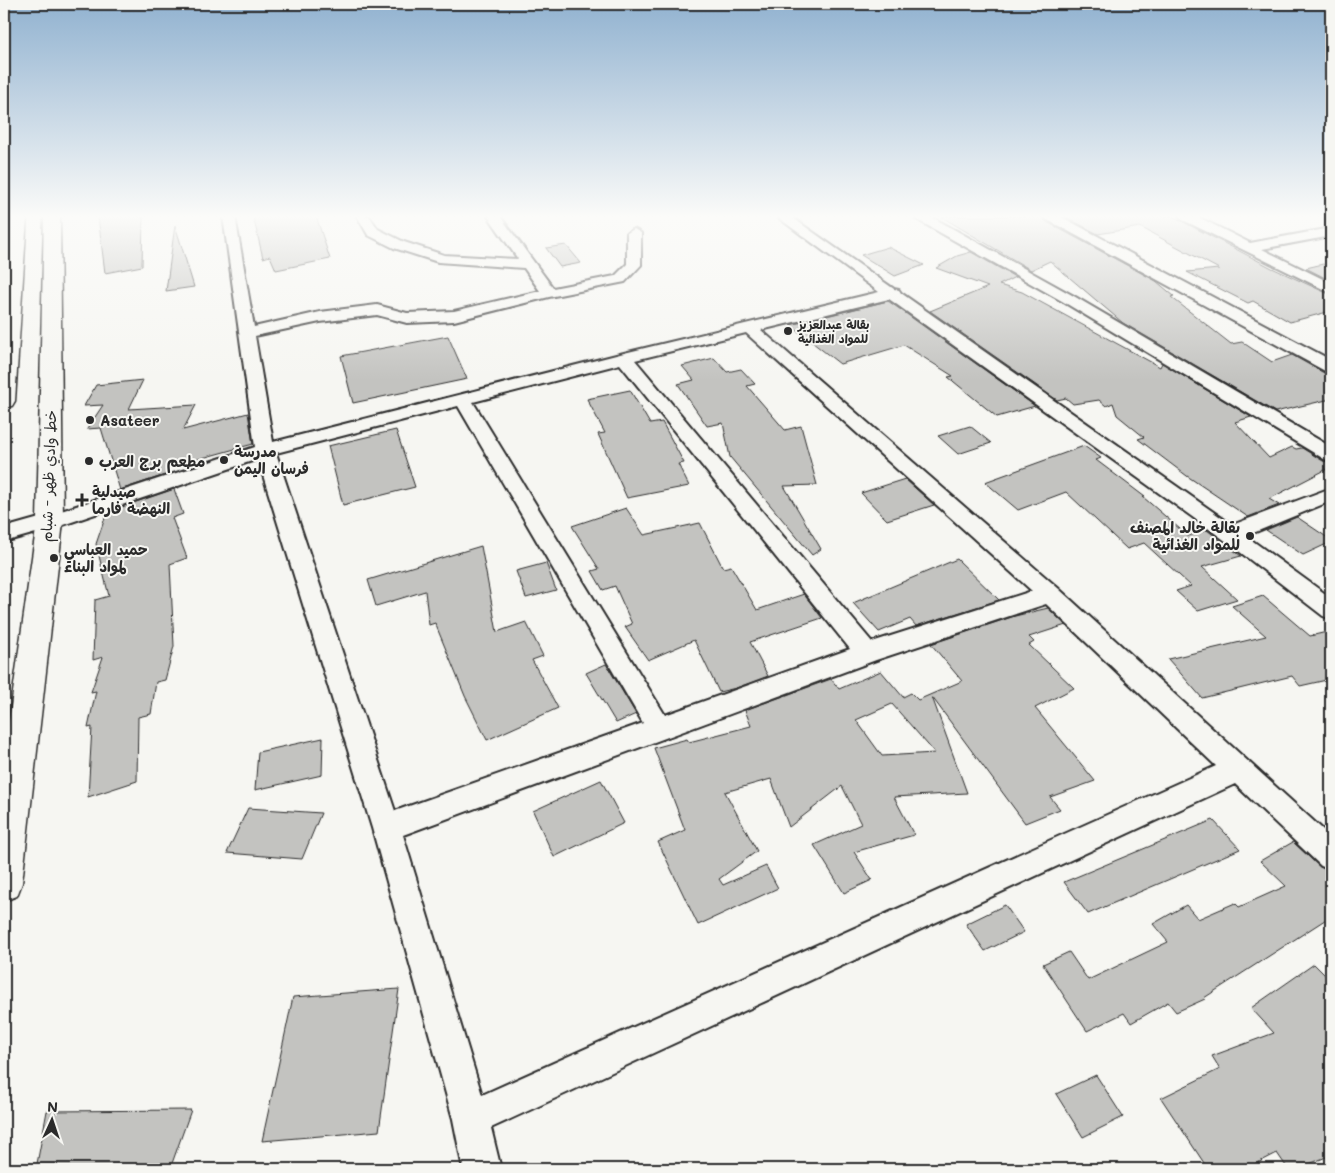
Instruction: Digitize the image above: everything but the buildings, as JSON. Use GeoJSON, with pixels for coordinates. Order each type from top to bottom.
{"type":"FeatureCollection","features":[{"type":"Feature","properties":{"kind":"main road"},"geometry":{"type":"LineString","coordinates":[[4,401],[10,271]]}},
{"type":"Feature","properties":{"kind":"main road","name":"خط وادي ظهر - شبام"},"geometry":{"type":"LineString","coordinates":[[4,882],[50,522],[52,271]]}},
{"type":"Feature","properties":{"kind":"street"},"geometry":{"type":"LineString","coordinates":[[237,271],[265,450],[386,828],[471,1119],[482,1169]]}},
{"type":"Feature","properties":{"kind":"street"},"geometry":{"type":"LineString","coordinates":[[533,271],[549,293]]}},
{"type":"Feature","properties":{"kind":"street"},"geometry":{"type":"LineString","coordinates":[[253,332],[320,317],[377,310],[407,318],[454,316],[549,293],[620,279],[628,271]]}},
{"type":"Feature","properties":{"kind":"street"},"geometry":{"type":"LineString","coordinates":[[862,271],[1230,534],[1331,610]]}},
{"type":"Feature","properties":{"kind":"street"},"geometry":{"type":"LineString","coordinates":[[1018,271],[1331,455]]}},
{"type":"Feature","properties":{"kind":"street"},"geometry":{"type":"LineString","coordinates":[[1153,271],[1331,366]]}},
{"type":"Feature","properties":{"kind":"street"},"geometry":{"type":"LineString","coordinates":[[1295,271],[1331,289]]}},
{"type":"Feature","properties":{"kind":"street"},"geometry":{"type":"LineString","coordinates":[[4,535],[50,522],[265,450],[624,358],[894,293]]}},
{"type":"Feature","properties":{"kind":"street"},"geometry":{"type":"LineString","coordinates":[[749,328],[1050,594],[1331,856]]}},
{"type":"Feature","properties":{"kind":"street"},"geometry":{"type":"LineString","coordinates":[[624,358],[867,653]]}},
{"type":"Feature","properties":{"kind":"street"},"geometry":{"type":"LineString","coordinates":[[463,400],[660,729]]}},
{"type":"Feature","properties":{"kind":"street"},"geometry":{"type":"LineString","coordinates":[[1230,534],[1331,494]]}},
{"type":"Feature","properties":{"kind":"street"},"geometry":{"type":"LineString","coordinates":[[386,828],[867,653],[1050,594]]}},
{"type":"Feature","properties":{"kind":"street"},"geometry":{"type":"LineString","coordinates":[[471,1119],[1237,770]]}},
{"type":"Feature","properties":{"kind":"place","name":"بقالة عبدالعزيز للمواد الغذائية"},"geometry":{"type":"Point","coordinates":[788,331]}},
{"type":"Feature","properties":{"kind":"place","name":"Asateer"},"geometry":{"type":"Point","coordinates":[90,420]}},
{"type":"Feature","properties":{"kind":"place","name":"مدرسة فرسان اليمن"},"geometry":{"type":"Point","coordinates":[224,460]}},
{"type":"Feature","properties":{"kind":"place","name":"مطعم برج العرب"},"geometry":{"type":"Point","coordinates":[89,461]}},
{"type":"Feature","properties":{"kind":"place","name":"صيدلية النهضة فارما"},"geometry":{"type":"Point","coordinates":[82,500]}},
{"type":"Feature","properties":{"kind":"place","name":"بقالة خالد المصنف للمواد الغذائية"},"geometry":{"type":"Point","coordinates":[1250,536]}},
{"type":"Feature","properties":{"kind":"place","name":"حميد العباسي لمواد البناء"},"geometry":{"type":"Point","coordinates":[54,558]}}]}
